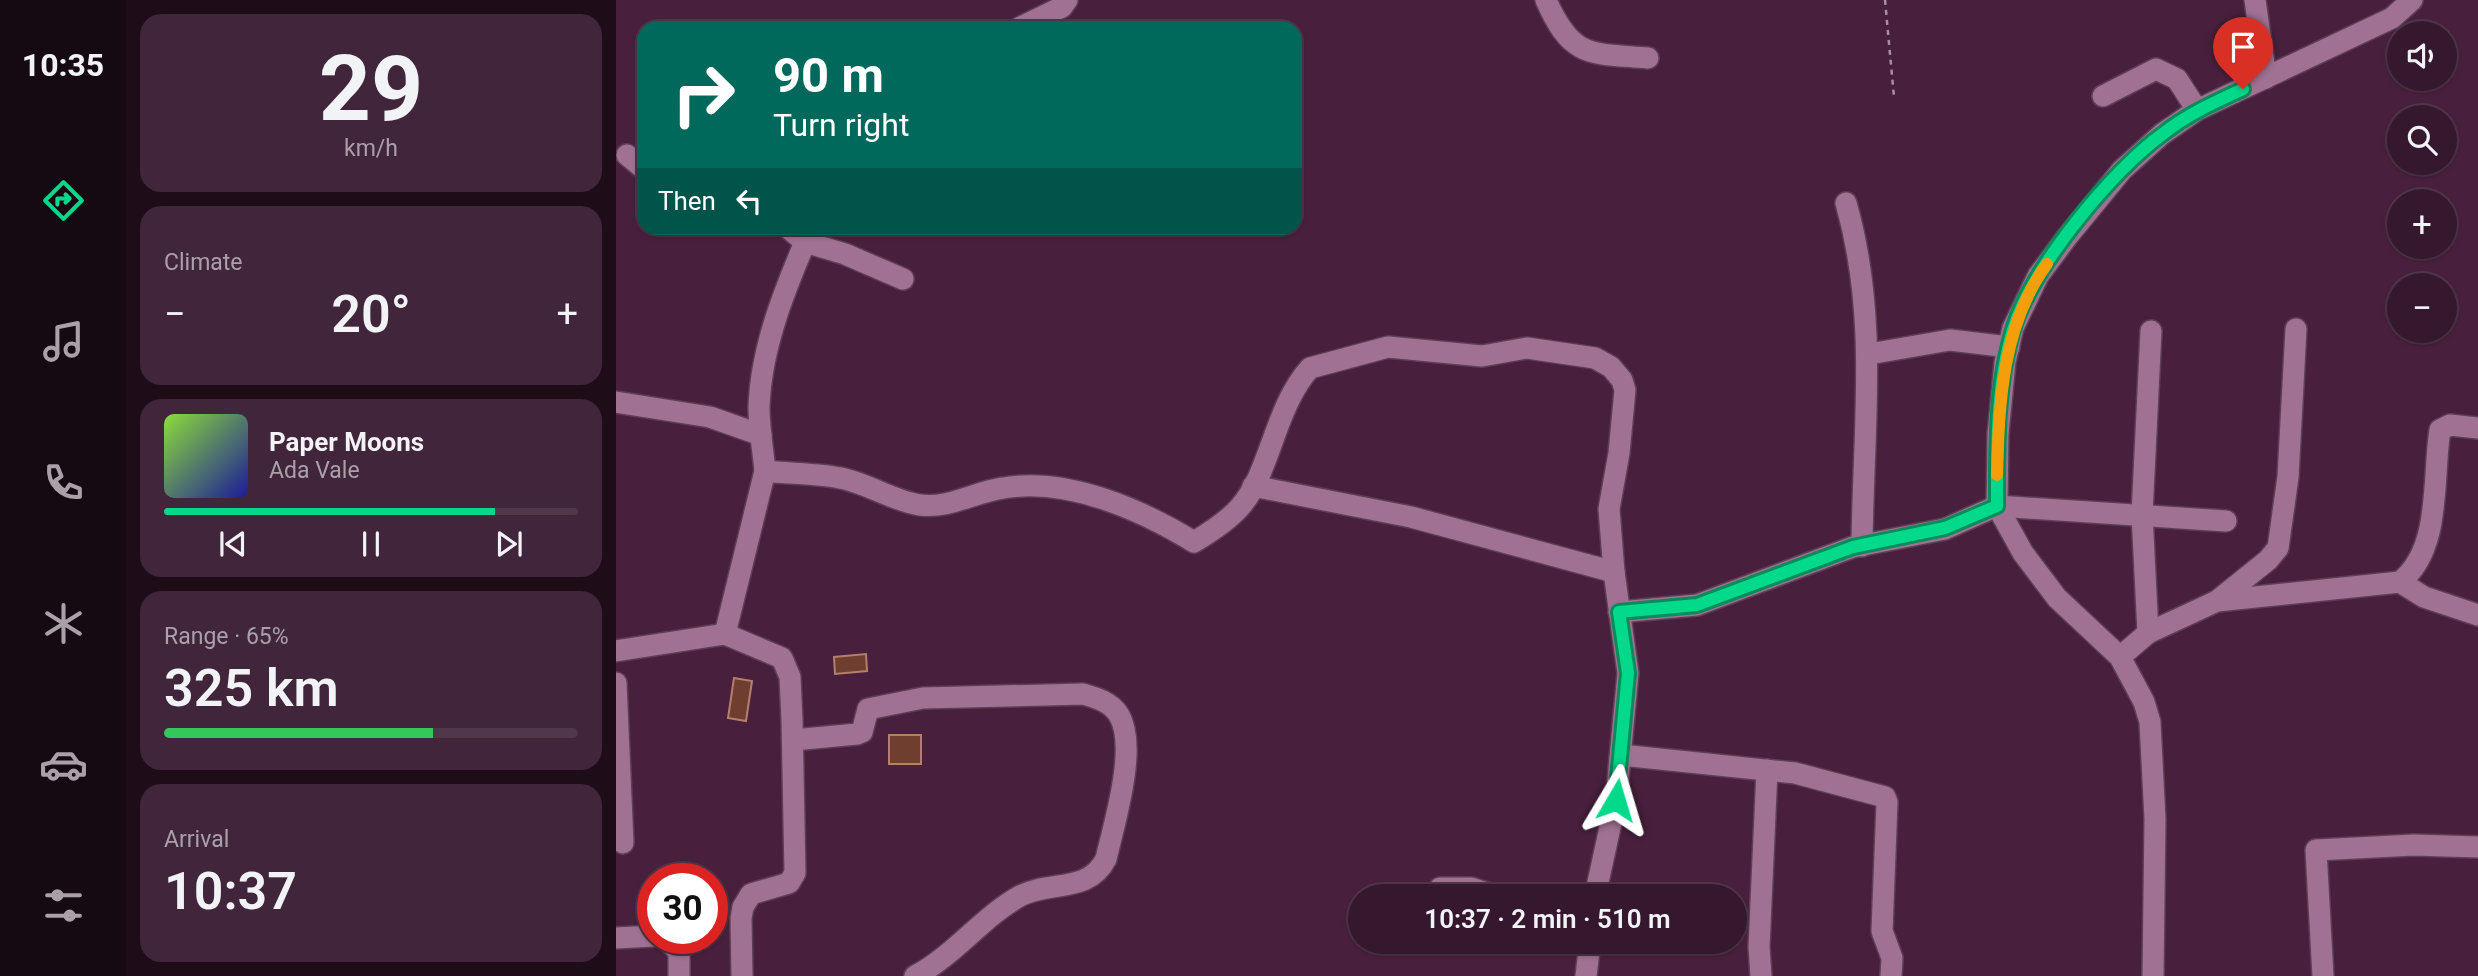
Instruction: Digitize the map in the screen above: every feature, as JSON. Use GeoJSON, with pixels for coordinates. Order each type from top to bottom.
{"type":"FeatureCollection","features":[{"type":"Feature","properties":{"kind":"street"},"geometry":{"type":"LineString","coordinates":[[1034,21],[1062,7],[1067,0]]}},
{"type":"Feature","properties":{"kind":"street"},"geometry":{"type":"LineString","coordinates":[[1546,0],[1563,33],[1576,47],[1590,53],[1648,58]]}},
{"type":"Feature","properties":{"kind":"street"},"geometry":{"type":"LineString","coordinates":[[2255,0],[2266,78]]}},
{"type":"Feature","properties":{"kind":"street"},"geometry":{"type":"LineString","coordinates":[[2153,976],[2155,819],[2150,722],[2144,702],[2120,657],[2057,598],[2023,553],[1997,506],[1998,434],[2013,328],[2038,276],[2067,237],[2122,170],[2162,134],[2197,110],[2392,18],[2412,0]]}},
{"type":"Feature","properties":{"kind":"street"},"geometry":{"type":"LineString","coordinates":[[2103,96],[2156,69],[2177,79],[2197,110]]}},
{"type":"Feature","properties":{"kind":"street"},"geometry":{"type":"LineString","coordinates":[[627,155],[637,163]]}},
{"type":"Feature","properties":{"kind":"street"},"geometry":{"type":"LineString","coordinates":[[1846,203],[1859,247],[1869,354],[1862,546]]}},
{"type":"Feature","properties":{"kind":"street"},"geometry":{"type":"LineString","coordinates":[[725,634],[765,471],[761,435],[761,386],[766,359],[780,307],[808,235],[903,279]]}},
{"type":"Feature","properties":{"kind":"street"},"geometry":{"type":"LineString","coordinates":[[2120,657],[2148,633],[2217,601],[2268,560],[2278,548],[2287,489],[2296,329]]}},
{"type":"Feature","properties":{"kind":"street"},"geometry":{"type":"LineString","coordinates":[[2148,633],[2142,514],[2151,331]]}},
{"type":"Feature","properties":{"kind":"street"},"geometry":{"type":"LineString","coordinates":[[1869,354],[1950,340],[2009,347]]}},
{"type":"Feature","properties":{"kind":"street"},"geometry":{"type":"LineString","coordinates":[[765,471],[841,478],[921,505],[942,505],[1003,488],[1026,485],[1057,489],[1112,502],[1194,542],[1241,506],[1253,486],[1278,420],[1310,368],[1388,347],[1482,356],[1527,348],[1595,358],[1611,367],[1625,390],[1619,453],[1609,509],[1614,572],[1628,673],[1616,800],[1598,884]]}},
{"type":"Feature","properties":{"kind":"street"},"geometry":{"type":"LineString","coordinates":[[616,402],[710,417],[761,435]]}},
{"type":"Feature","properties":{"kind":"street"},"geometry":{"type":"LineString","coordinates":[[2217,601],[2400,582],[2413,572],[2422,555],[2430,527],[2440,430],[2450,425],[2478,428]]}},
{"type":"Feature","properties":{"kind":"street"},"geometry":{"type":"LineString","coordinates":[[1253,486],[1411,517],[1614,572]]}},
{"type":"Feature","properties":{"kind":"street"},"geometry":{"type":"LineString","coordinates":[[1619,612],[1697,605],[1862,546],[1945,528],[1997,506],[2226,521]]}},
{"type":"Feature","properties":{"kind":"street"},"geometry":{"type":"LineString","coordinates":[[2400,582],[2424,597],[2478,615]]}},
{"type":"Feature","properties":{"kind":"street"},"geometry":{"type":"LineString","coordinates":[[616,651],[725,634],[782,658],[790,677],[795,873],[789,883],[751,894],[743,907],[742,976]]}},
{"type":"Feature","properties":{"kind":"street"},"geometry":{"type":"LineString","coordinates":[[616,682],[624,843]]}},
{"type":"Feature","properties":{"kind":"street"},"geometry":{"type":"LineString","coordinates":[[793,740],[857,734],[862,732],[867,709],[923,698],[1083,694],[1104,700],[1119,714],[1125,729],[1123,778],[1106,859],[1100,870],[1082,882],[1020,896],[915,976]]}},
{"type":"Feature","properties":{"kind":"street"},"geometry":{"type":"LineString","coordinates":[[1621,755],[1795,773],[1885,797],[1887,802],[1882,931],[1892,958],[1891,976]]}},
{"type":"Feature","properties":{"kind":"street"},"geometry":{"type":"LineString","coordinates":[[1761,976],[1759,947],[1768,770]]}},
{"type":"Feature","properties":{"kind":"street"},"geometry":{"type":"LineString","coordinates":[[2323,976],[2316,850],[2414,845],[2478,847]]}},
{"type":"Feature","properties":{"kind":"street"},"geometry":{"type":"LineString","coordinates":[[616,938],[637,937]]}},
{"type":"Feature","properties":{"kind":"street"},"geometry":{"type":"LineString","coordinates":[[679,954],[679,976]]}},
{"type":"Feature","properties":{"kind":"street"},"geometry":{"type":"LineString","coordinates":[[1586,976],[1589,954]]}},
{"type":"Feature","properties":{"kind":"path"},"geometry":{"type":"LineString","coordinates":[[1885,0],[1894,97]]}},
{"type":"Feature","properties":{"kind":"building"},"geometry":{"type":"Polygon","coordinates":[[[866,654],[867,671],[835,674],[834,657],[866,654]]]}},
{"type":"Feature","properties":{"kind":"building"},"geometry":{"type":"Polygon","coordinates":[[[734,678],[752,681],[746,721],[728,718],[734,678]]]}},
{"type":"Feature","properties":{"kind":"building"},"geometry":{"type":"Polygon","coordinates":[[[889,735],[921,735],[921,764],[889,764],[889,735]]]}},
{"type":"Feature","properties":{"kind":"slow traffic"},"geometry":{"type":"LineString","coordinates":[[1997,475],[2005,362],[2013,328],[2038,276],[2047,264]]}},
{"type":"Feature","properties":{"kind":"route"},"geometry":{"type":"LineString","coordinates":[[1616,800],[1628,673],[1619,612],[1697,605],[1853,547],[1945,528],[1997,506],[1998,434],[2005,362],[2013,328],[2038,276],[2122,170],[2162,134],[2197,110],[2243,89]]}}]}
